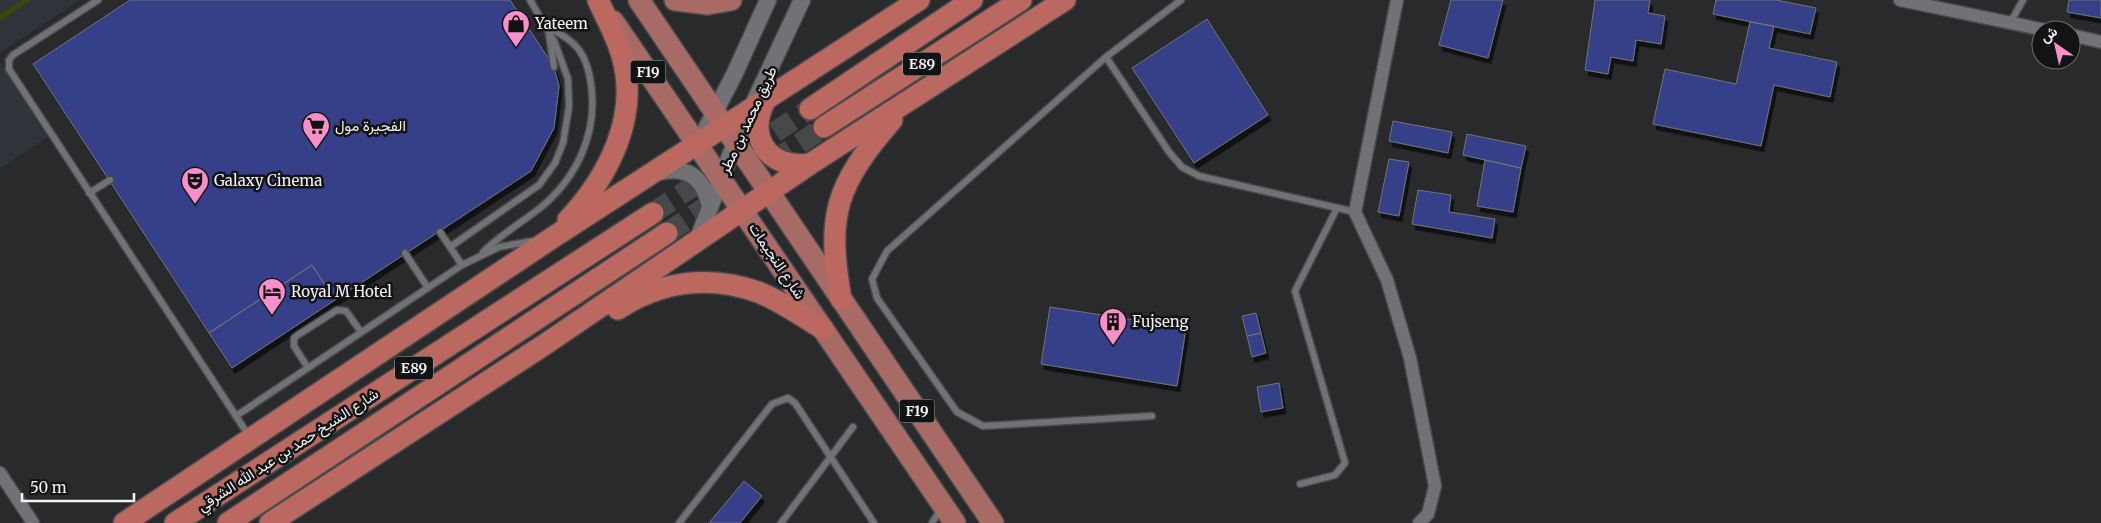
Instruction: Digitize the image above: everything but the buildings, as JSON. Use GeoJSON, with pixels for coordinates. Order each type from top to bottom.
{"type":"FeatureCollection","features":[{"type":"Feature","properties":{"kind":"highway"},"geometry":{"type":"LineString","coordinates":[[552,238],[579,209],[601,177],[622,135],[626,112],[626,74],[622,55],[598,0]]}},
{"type":"Feature","properties":{"kind":"highway"},"geometry":{"type":"LineString","coordinates":[[124,523],[552,238],[919,0]]}},
{"type":"Feature","properties":{"kind":"highway","name":"E89"},"geometry":{"type":"LineString","coordinates":[[810,109],[972,0]]}},
{"type":"Feature","properties":{"kind":"highway","name":"E89"},"geometry":{"type":"LineString","coordinates":[[824,127],[1021,0]]}},
{"type":"Feature","properties":{"kind":"highway"},"geometry":{"type":"LineString","coordinates":[[270,523],[544,345],[810,164],[1064,0]]}},
{"type":"Feature","properties":{"kind":"highway"},"geometry":{"type":"LineString","coordinates":[[841,299],[835,265],[837,211],[841,194],[850,173],[907,102]]}},
{"type":"Feature","properties":{"kind":"highway"},"geometry":{"type":"LineString","coordinates":[[759,104],[760,110],[757,123],[759,136],[764,148],[773,157],[785,164],[797,166],[810,164]]}},
{"type":"Feature","properties":{"kind":"highway","name":"شارع الشيخ حمد بن عبد الله الشرقي"},"geometry":{"type":"LineString","coordinates":[[175,523],[653,213]]}},
{"type":"Feature","properties":{"kind":"highway","name":"شارع الشيخ حمد بن عبد الله الشرقي"},"geometry":{"type":"LineString","coordinates":[[228,523],[667,233]]}},
{"type":"Feature","properties":{"kind":"highway"},"geometry":{"type":"LineString","coordinates":[[544,345],[580,332],[634,298],[669,285],[697,283],[720,284],[759,293],[823,328]]}},
{"type":"Feature","properties":{"kind":"main road","name":"شارع النجيمات"},"geometry":{"type":"LineString","coordinates":[[598,0],[823,328],[944,517]]}},
{"type":"Feature","properties":{"kind":"main road","name":"شارع النجيمات"},"geometry":{"type":"LineString","coordinates":[[639,0],[993,523]]}},
{"type":"Feature","properties":{"kind":"main road"},"geometry":{"type":"LineString","coordinates":[[675,0],[708,4],[731,0]]}},
{"type":"Feature","properties":{"kind":"street","name":"طريق محمد بن مطر"},"geometry":{"type":"LineString","coordinates":[[697,241],[720,178],[724,127],[734,75],[768,0]]}},
{"type":"Feature","properties":{"kind":"street","name":"طريق محمد بن مطر"},"geometry":{"type":"LineString","coordinates":[[759,104],[802,0]]}},
{"type":"Feature","properties":{"kind":"street"},"geometry":{"type":"LineString","coordinates":[[1396,0],[1355,212],[1387,280],[1410,358],[1435,486],[1428,514],[1419,523]]}},
{"type":"Feature","properties":{"kind":"street"},"geometry":{"type":"LineString","coordinates":[[1900,0],[2031,27]]}},
{"type":"Feature","properties":{"kind":"street"},"geometry":{"type":"LineString","coordinates":[[2081,37],[2101,42]]}},
{"type":"Feature","properties":{"kind":"street"},"geometry":{"type":"LineString","coordinates":[[649,175],[672,170],[687,172],[705,188],[710,207]]}},
{"type":"Feature","properties":{"kind":"street"},"geometry":{"type":"LineString","coordinates":[[0,473],[32,523]]}},
{"type":"Feature","properties":{"kind":"lane"},"geometry":{"type":"LineString","coordinates":[[98,0],[13,55],[8,64],[12,74],[251,439]]}},
{"type":"Feature","properties":{"kind":"lane"},"geometry":{"type":"LineString","coordinates":[[450,247],[539,185],[555,163],[568,125],[569,93],[565,67],[548,28],[530,0]]}},
{"type":"Feature","properties":{"kind":"lane"},"geometry":{"type":"LineString","coordinates":[[1152,416],[983,426],[957,412],[877,298],[872,279],[887,251],[1106,57],[1181,0]]}},
{"type":"Feature","properties":{"kind":"lane"},"geometry":{"type":"LineString","coordinates":[[2010,23],[2023,0]]}},
{"type":"Feature","properties":{"kind":"lane"},"geometry":{"type":"LineString","coordinates":[[548,28],[554,67]]}},
{"type":"Feature","properties":{"kind":"lane"},"geometry":{"type":"LineString","coordinates":[[481,254],[493,242],[555,195],[578,164],[586,142],[592,108],[590,71],[578,46],[565,35],[548,28]]}},
{"type":"Feature","properties":{"kind":"lane"},"geometry":{"type":"LineString","coordinates":[[1106,57],[1182,167],[1199,176],[1355,212]]}},
{"type":"Feature","properties":{"kind":"lane"},"geometry":{"type":"LineString","coordinates":[[90,193],[110,180]]}},
{"type":"Feature","properties":{"kind":"lane"},"geometry":{"type":"LineString","coordinates":[[1300,484],[1335,475],[1345,463],[1295,291],[1337,208]]}},
{"type":"Feature","properties":{"kind":"lane"},"geometry":{"type":"LineString","coordinates":[[440,232],[462,265]]}},
{"type":"Feature","properties":{"kind":"lane"},"geometry":{"type":"LineString","coordinates":[[236,416],[481,254],[499,247],[552,238]]}},
{"type":"Feature","properties":{"kind":"lane"},"geometry":{"type":"LineString","coordinates":[[404,252],[428,288]]}},
{"type":"Feature","properties":{"kind":"lane"},"geometry":{"type":"LineString","coordinates":[[308,368],[294,346],[294,338],[298,335],[337,310],[346,311],[361,332]]}},
{"type":"Feature","properties":{"kind":"lane"},"geometry":{"type":"LineString","coordinates":[[679,523],[772,404],[780,399],[788,398],[795,403],[830,459],[874,523]]}},
{"type":"Feature","properties":{"kind":"lane"},"geometry":{"type":"LineString","coordinates":[[782,523],[854,427]]}},
{"type":"Feature","properties":{"kind":"shaded area"},"geometry":{"type":"Polygon","coordinates":[[[0,0],[80,0],[0,53],[0,0]]]}},
{"type":"Feature","properties":{"kind":"shaded area"},"geometry":{"type":"Polygon","coordinates":[[[0,62],[49,136],[0,168],[0,62]]]}},
{"type":"Feature","properties":{"kind":"green space"},"geometry":{"type":"Polygon","coordinates":[[[22,0],[32,0],[0,21],[0,14],[22,0]]]}},
{"type":"Feature","properties":{"kind":"tunnel"},"geometry":{"type":"LineString","coordinates":[[748,150],[810,109]]}},
{"type":"Feature","properties":{"kind":"tunnel"},"geometry":{"type":"LineString","coordinates":[[667,233],[824,127]]}},
{"type":"Feature","properties":{"kind":"tunnel"},"geometry":{"type":"LineString","coordinates":[[653,213],[716,171]]}},
{"type":"Feature","properties":{"kind":"place","name":"Yateem"},"geometry":{"type":"Point","coordinates":[516,48]}},
{"type":"Feature","properties":{"kind":"place","name":"الفجيرة مول"},"geometry":{"type":"Point","coordinates":[316,150]}},
{"type":"Feature","properties":{"kind":"place","name":"Galaxy Cinema"},"geometry":{"type":"Point","coordinates":[195,205]}},
{"type":"Feature","properties":{"kind":"place","name":"Royal M Hotel"},"geometry":{"type":"Point","coordinates":[272,316]}},
{"type":"Feature","properties":{"kind":"place","name":"Fujseng"},"geometry":{"type":"Point","coordinates":[1113,346]}}]}
